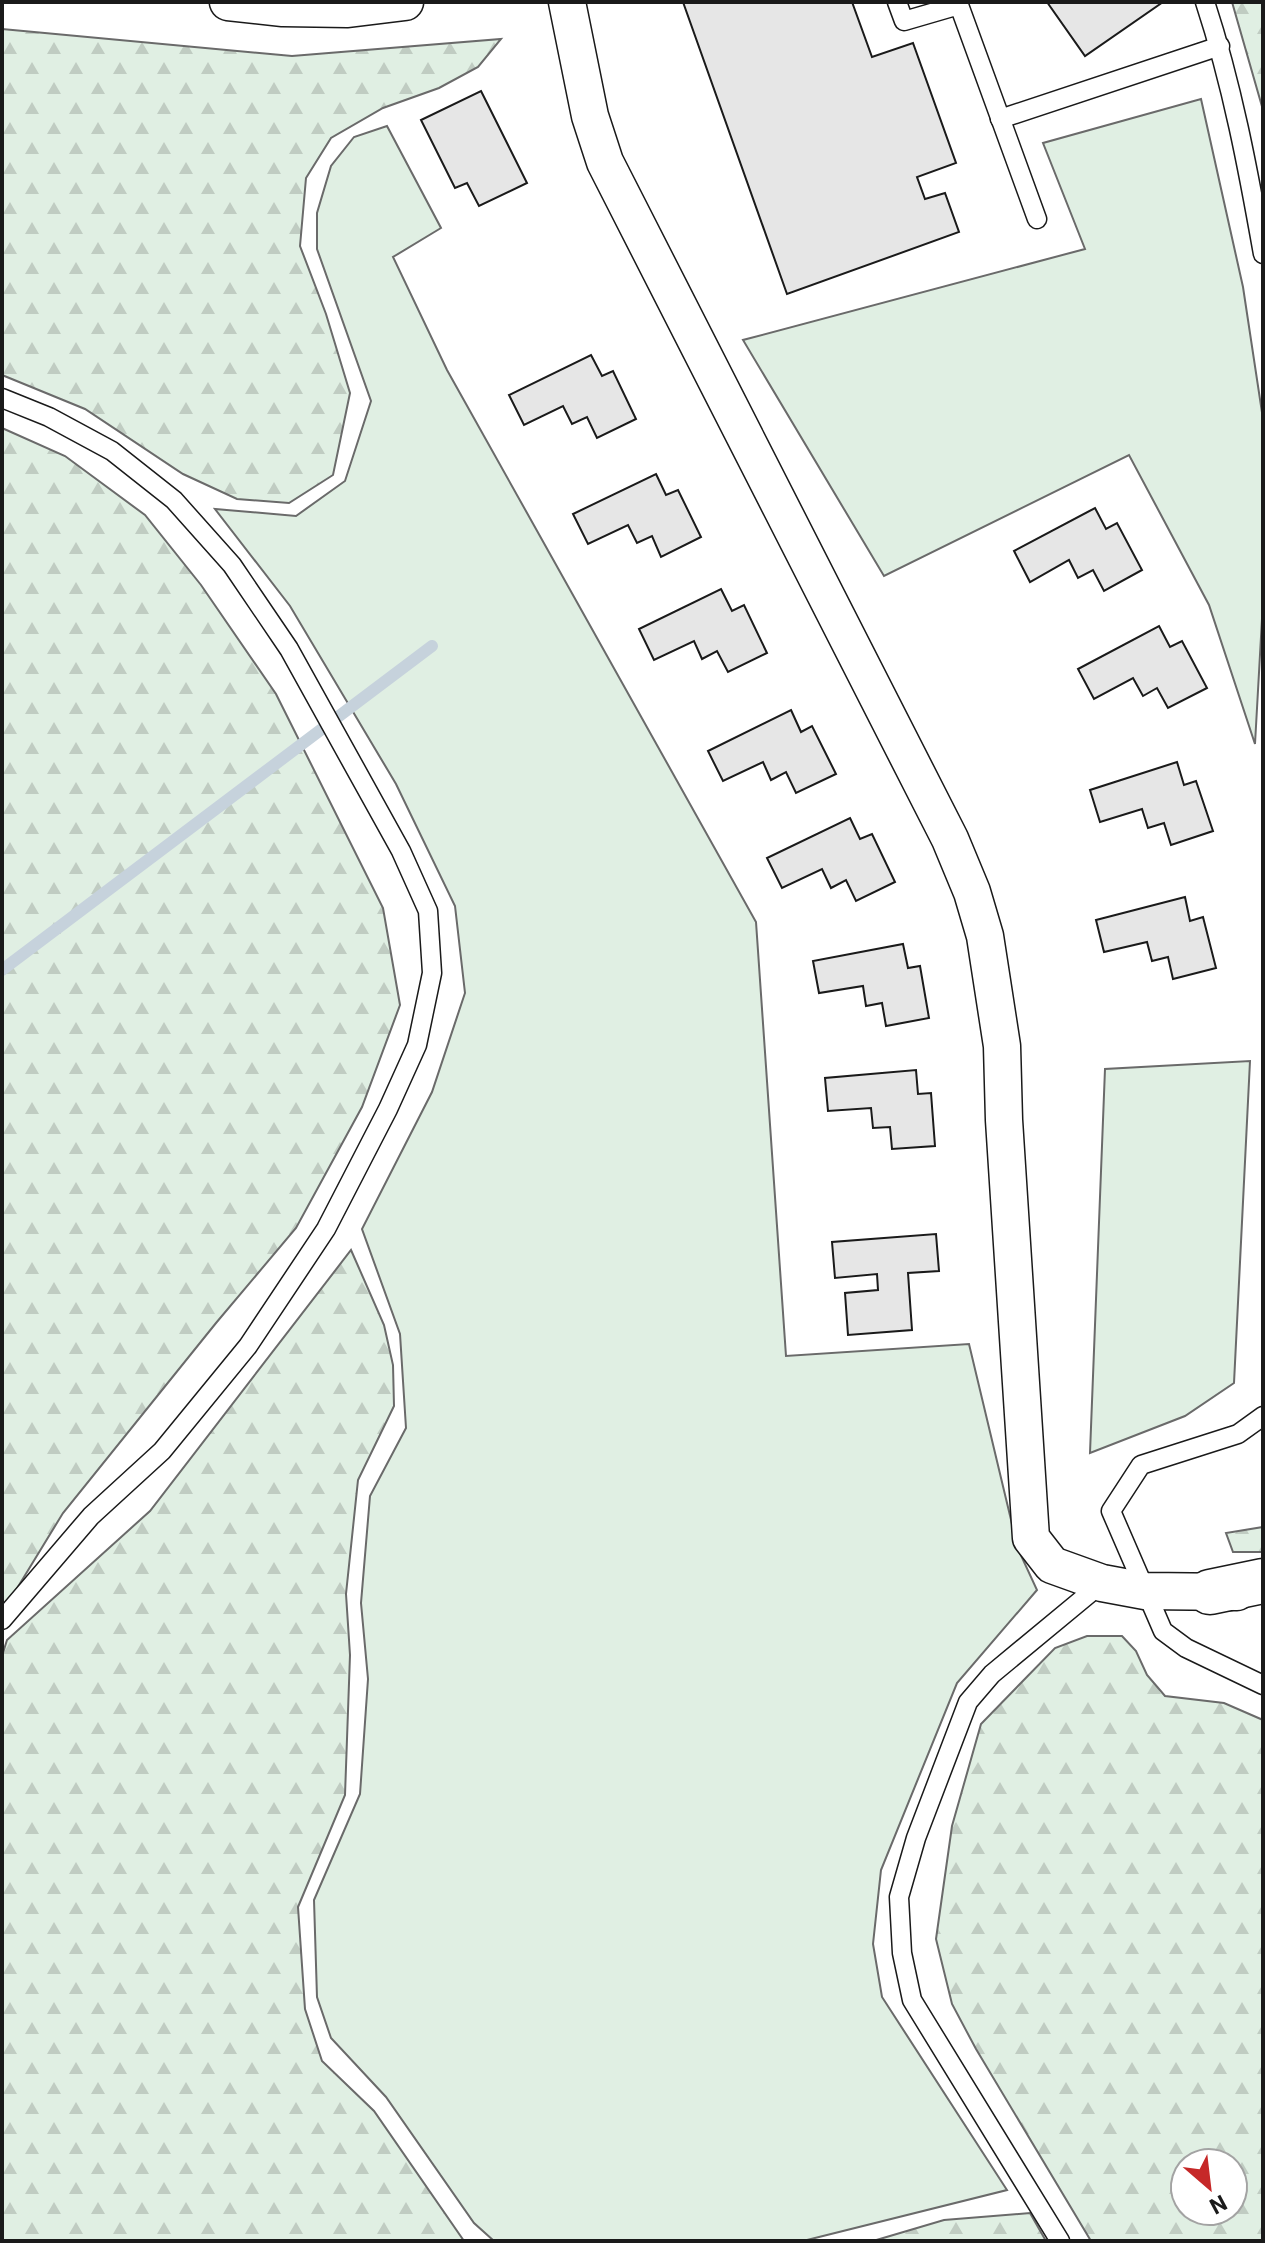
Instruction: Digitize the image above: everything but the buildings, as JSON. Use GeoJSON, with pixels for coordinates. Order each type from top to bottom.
{"type":"FeatureCollection","features":[{"type":"Feature","properties":{"kind":"main road"},"geometry":{"type":"LineString","coordinates":[[1210,1592],[1263,1581]]}},
{"type":"Feature","properties":{"kind":"street"},"geometry":{"type":"LineString","coordinates":[[228,2],[335,9],[405,2]]}},
{"type":"Feature","properties":{"kind":"street"},"geometry":{"type":"LineString","coordinates":[[567,2],[590,116],[605,162],[950,839],[972,892],[985,936],[1002,1046],[1031,1538],[1052,1565],[1102,1583],[1145,1591],[1263,1592]]}},
{"type":"Feature","properties":{"kind":"lane"},"geometry":{"type":"LineString","coordinates":[[897,2],[904,21],[959,5],[1037,219]]}},
{"type":"Feature","properties":{"kind":"lane"},"geometry":{"type":"LineString","coordinates":[[1205,2],[1220,46],[1263,254]]}},
{"type":"Feature","properties":{"kind":"lane"},"geometry":{"type":"LineString","coordinates":[[1000,119],[1220,46]]}},
{"type":"Feature","properties":{"kind":"lane"},"geometry":{"type":"LineString","coordinates":[[2,398],[49,417],[112,451],[174,500],[232,565],[289,649],[401,851],[428,911],[432,973],[417,1045],[326,1229],[248,1346],[162,1451],[91,1516],[2,1620]]}},
{"type":"Feature","properties":{"kind":"lane"},"geometry":{"type":"LineString","coordinates":[[1263,1416],[1238,1434],[1141,1465],[1111,1511],[1163,1631],[1186,1648],[1263,1685]]}},
{"type":"Feature","properties":{"kind":"lane"},"geometry":{"type":"LineString","coordinates":[[1060,2241],[912,2000],[902,1953],[899,1897],[916,1838],[968,1702],[992,1674],[1102,1583]]}},
{"type":"Feature","properties":{"kind":"green space"},"geometry":{"type":"Polygon","coordinates":[[[1232,2],[1262,2],[1263,110],[1232,2]]]}},
{"type":"Feature","properties":{"kind":"green space"},"geometry":{"type":"Polygon","coordinates":[[[2,29],[292,56],[501,39],[478,67],[439,88],[383,108],[331,138],[306,178],[300,246],[326,314],[350,393],[333,475],[289,503],[237,499],[183,474],[85,409],[2,375],[2,29]]]}},
{"type":"Feature","properties":{"kind":"green space"},"geometry":{"type":"Polygon","coordinates":[[[1201,99],[1243,287],[1263,419],[1263,601],[1255,744],[1209,605],[1129,455],[884,576],[743,340],[1085,249],[1043,143],[1201,99]]]}},
{"type":"Feature","properties":{"kind":"green space"},"geometry":{"type":"Polygon","coordinates":[[[387,126],[441,228],[393,257],[447,370],[756,922],[786,1356],[969,1344],[1018,1549],[1037,1590],[957,1683],[881,1870],[873,1944],[882,1997],[1007,2190],[803,2241],[494,2241],[474,2223],[386,2097],[331,2038],[317,1997],[314,1900],[360,1794],[368,1679],[361,1603],[370,1496],[406,1428],[400,1334],[362,1229],[432,1092],[465,993],[455,906],[396,784],[290,606],[215,509],[296,516],[345,481],[371,401],[317,249],[317,213],[331,166],[354,137],[387,126]]]}},
{"type":"Feature","properties":{"kind":"green space"},"geometry":{"type":"Polygon","coordinates":[[[2,428],[65,456],[145,515],[201,585],[276,694],[383,908],[400,1005],[362,1107],[296,1228],[63,1513],[2,1613],[2,428]]]}},
{"type":"Feature","properties":{"kind":"green space"},"geometry":{"type":"Polygon","coordinates":[[[1250,1061],[1234,1383],[1185,1416],[1090,1453],[1105,1069],[1250,1061]]]}},
{"type":"Feature","properties":{"kind":"green space"},"geometry":{"type":"Polygon","coordinates":[[[351,1250],[384,1325],[393,1365],[394,1406],[358,1480],[346,1594],[350,1655],[345,1795],[298,1907],[305,2009],[322,2061],[374,2111],[464,2241],[2,2241],[2,1656],[7,1640],[150,1511],[351,1250]]]}},
{"type":"Feature","properties":{"kind":"green space"},"geometry":{"type":"Polygon","coordinates":[[[1263,1527],[1263,1552],[1233,1552],[1226,1533],[1263,1527]]]}},
{"type":"Feature","properties":{"kind":"green space"},"geometry":{"type":"Polygon","coordinates":[[[1087,1636],[1122,1636],[1136,1651],[1147,1675],[1165,1696],[1224,1703],[1263,1720],[1263,2241],[1091,2241],[976,2049],[952,2004],[936,1939],[952,1826],[981,1724],[1055,1648],[1087,1636]]]}},
{"type":"Feature","properties":{"kind":"green space"},"geometry":{"type":"Polygon","coordinates":[[[1030,2213],[1046,2241],[873,2241],[944,2220],[1030,2213]]]}},
{"type":"Feature","properties":{"kind":"waterway"},"geometry":{"type":"LineString","coordinates":[[2,970],[432,646]]}}]}
